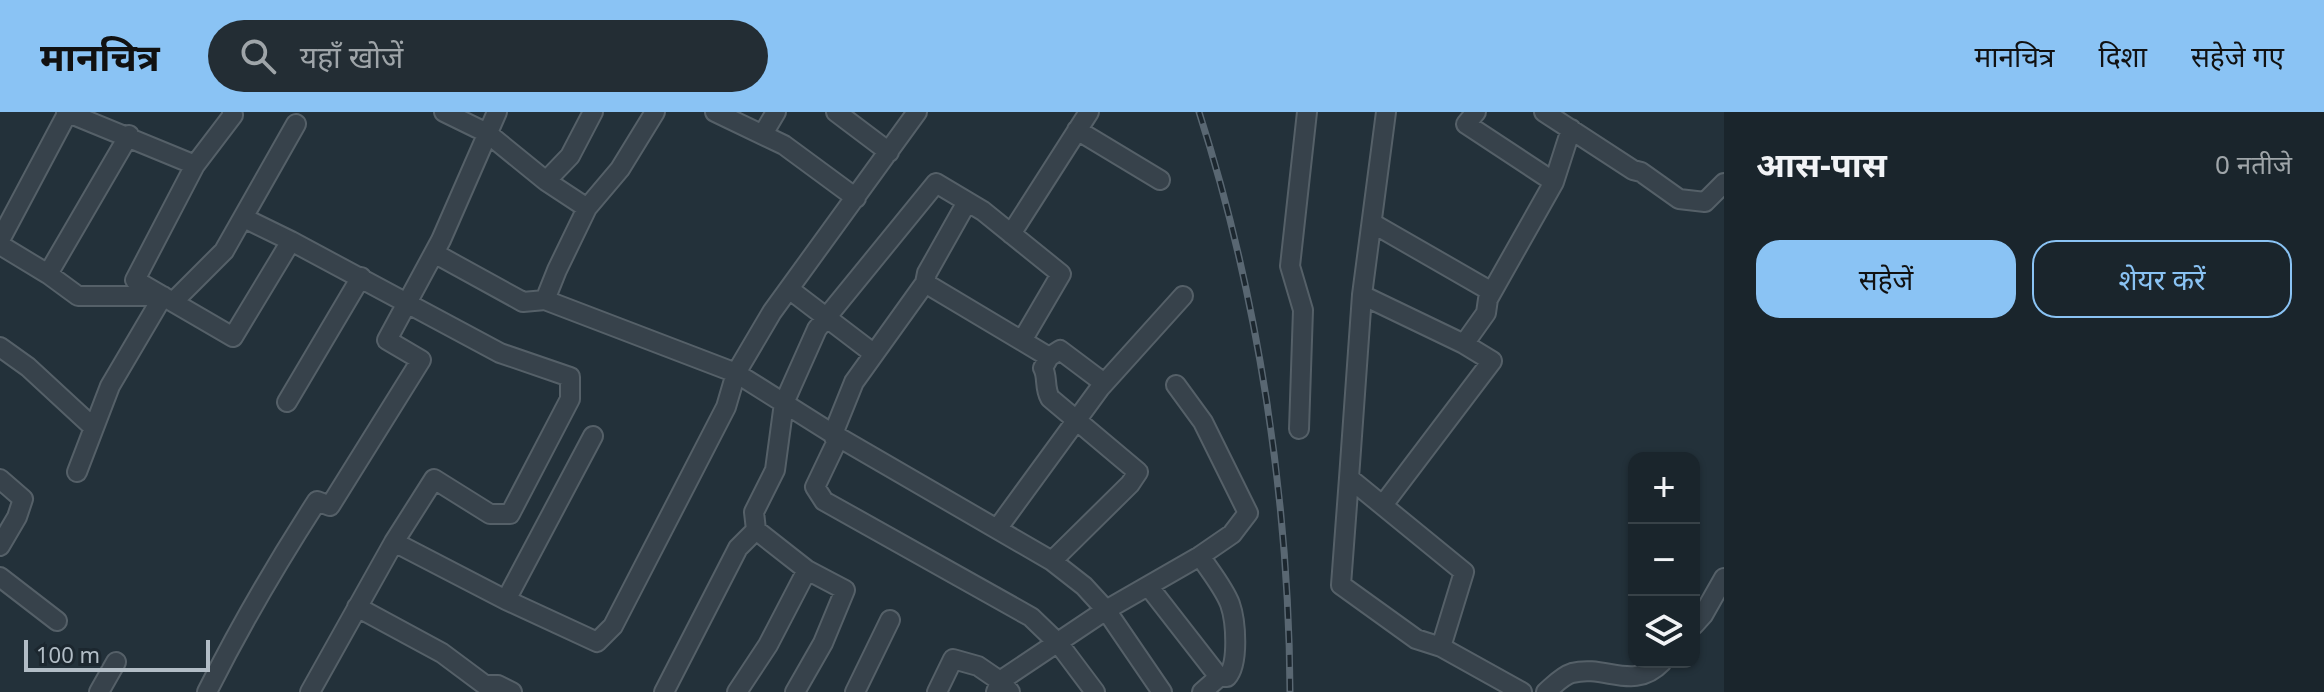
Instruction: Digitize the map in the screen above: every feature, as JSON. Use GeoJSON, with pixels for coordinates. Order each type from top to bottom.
{"type":"FeatureCollection","features":[{"type":"Feature","properties":{"kind":"street"},"geometry":{"type":"LineString","coordinates":[[168,299],[78,296],[0,243],[67,112],[129,135],[195,165]]}},
{"type":"Feature","properties":{"kind":"street"},"geometry":{"type":"LineString","coordinates":[[232,112],[233,115],[195,165],[135,280],[233,337],[291,241]]}},
{"type":"Feature","properties":{"kind":"street"},"geometry":{"type":"LineString","coordinates":[[444,112],[487,133],[546,181],[587,208]]}},
{"type":"Feature","properties":{"kind":"street"},"geometry":{"type":"LineString","coordinates":[[207,692],[239,627],[296,533],[317,501],[330,506],[421,360],[387,340],[434,253],[497,112]]}},
{"type":"Feature","properties":{"kind":"street"},"geometry":{"type":"LineString","coordinates":[[546,181],[570,156],[593,112]]}},
{"type":"Feature","properties":{"kind":"street"},"geometry":{"type":"LineString","coordinates":[[545,300],[587,208],[620,169],[655,112]]}},
{"type":"Feature","properties":{"kind":"street"},"geometry":{"type":"LineString","coordinates":[[715,112],[784,145],[856,198]]}},
{"type":"Feature","properties":{"kind":"street"},"geometry":{"type":"LineString","coordinates":[[763,134],[776,112]]}},
{"type":"Feature","properties":{"kind":"street"},"geometry":{"type":"LineString","coordinates":[[836,112],[889,152]]}},
{"type":"Feature","properties":{"kind":"street"},"geometry":{"type":"LineString","coordinates":[[394,542],[506,600],[597,642],[613,626],[718,421],[736,373],[789,289],[917,112]]}},
{"type":"Feature","properties":{"kind":"street"},"geometry":{"type":"LineString","coordinates":[[1011,234],[1089,112]]}},
{"type":"Feature","properties":{"kind":"street"},"geometry":{"type":"LineString","coordinates":[[1299,429],[1303,310],[1290,266],[1307,112]]}},
{"type":"Feature","properties":{"kind":"street"},"geometry":{"type":"LineString","coordinates":[[1386,112],[1362,295],[1341,585],[1416,639],[1441,647],[1522,692]]}},
{"type":"Feature","properties":{"kind":"street"},"geometry":{"type":"LineString","coordinates":[[1476,112],[1466,124],[1554,182]]}},
{"type":"Feature","properties":{"kind":"street"},"geometry":{"type":"LineString","coordinates":[[1544,112],[1679,199],[1705,202],[1724,183]]}},
{"type":"Feature","properties":{"kind":"street"},"geometry":{"type":"LineString","coordinates":[[77,472],[110,386],[168,299],[224,251],[296,124]]}},
{"type":"Feature","properties":{"kind":"street"},"geometry":{"type":"LineString","coordinates":[[1464,344],[1486,313],[1492,292],[1554,182],[1571,129]]}},
{"type":"Feature","properties":{"kind":"street"},"geometry":{"type":"LineString","coordinates":[[1077,130],[1160,180]]}},
{"type":"Feature","properties":{"kind":"street"},"geometry":{"type":"LineString","coordinates":[[48,274],[129,135]]}},
{"type":"Feature","properties":{"kind":"street"},"geometry":{"type":"LineString","coordinates":[[795,692],[823,643],[845,590],[807,570],[756,530],[754,512],[775,470],[784,403],[817,329],[936,183],[983,211],[1061,274],[1023,339]]}},
{"type":"Feature","properties":{"kind":"street"},"geometry":{"type":"LineString","coordinates":[[967,202],[927,273],[925,283],[854,382],[833,434],[836,443],[815,487],[824,501],[1031,617],[1059,644],[1095,692]]}},
{"type":"Feature","properties":{"kind":"street"},"geometry":{"type":"LineString","coordinates":[[250,221],[500,353],[570,377],[570,399],[510,514],[490,514],[434,479],[394,542],[310,692]]}},
{"type":"Feature","properties":{"kind":"street"},"geometry":{"type":"LineString","coordinates":[[1372,223],[1492,292]]}},
{"type":"Feature","properties":{"kind":"street"},"geometry":{"type":"LineString","coordinates":[[434,253],[523,302],[545,300],[736,373],[833,434],[1052,561],[1084,586],[1106,610],[1162,692]]}},
{"type":"Feature","properties":{"kind":"street"},"geometry":{"type":"LineString","coordinates":[[287,402],[361,277]]}},
{"type":"Feature","properties":{"kind":"street"},"geometry":{"type":"LineString","coordinates":[[925,283],[1049,357]]}},
{"type":"Feature","properties":{"kind":"street"},"geometry":{"type":"LineString","coordinates":[[789,289],[873,353]]}},
{"type":"Feature","properties":{"kind":"street"},"geometry":{"type":"LineString","coordinates":[[1362,295],[1464,344],[1492,361],[1383,505]]}},
{"type":"Feature","properties":{"kind":"street"},"geometry":{"type":"LineString","coordinates":[[997,529],[1104,383],[1183,296]]}},
{"type":"Feature","properties":{"kind":"street"},"geometry":{"type":"LineString","coordinates":[[0,347],[28,367],[94,428]]}},
{"type":"Feature","properties":{"kind":"street"},"geometry":{"type":"LineString","coordinates":[[1052,561],[1130,484],[1138,472],[1050,398],[1045,389],[1046,374],[1043,368],[1049,357],[1060,350],[1104,383]]}},
{"type":"Feature","properties":{"kind":"street"},"geometry":{"type":"LineString","coordinates":[[937,692],[953,659],[978,666],[1002,688],[1106,610],[1149,587],[1232,534],[1248,513],[1203,422],[1176,385]]}},
{"type":"Feature","properties":{"kind":"street"},"geometry":{"type":"LineString","coordinates":[[506,600],[593,436]]}},
{"type":"Feature","properties":{"kind":"street"},"geometry":{"type":"LineString","coordinates":[[1349,478],[1464,572],[1441,647]]}},
{"type":"Feature","properties":{"kind":"street"},"geometry":{"type":"LineString","coordinates":[[0,479],[23,499],[17,517],[0,546]]}},
{"type":"Feature","properties":{"kind":"street"},"geometry":{"type":"LineString","coordinates":[[664,692],[738,548],[756,530]]}},
{"type":"Feature","properties":{"kind":"street"},"geometry":{"type":"LineString","coordinates":[[1200,556],[1230,605],[1234,630],[1234,668],[1227,677],[1219,677],[1202,692]]}},
{"type":"Feature","properties":{"kind":"street"},"geometry":{"type":"LineString","coordinates":[[737,692],[768,645],[807,570]]}},
{"type":"Feature","properties":{"kind":"street"},"geometry":{"type":"LineString","coordinates":[[0,577],[57,621]]}},
{"type":"Feature","properties":{"kind":"street"},"geometry":{"type":"LineString","coordinates":[[1700,619],[1719,598],[1724,578]]}},
{"type":"Feature","properties":{"kind":"street"},"geometry":{"type":"LineString","coordinates":[[1149,587],[1219,677]]}},
{"type":"Feature","properties":{"kind":"street"},"geometry":{"type":"LineString","coordinates":[[357,607],[442,653],[483,688],[498,685],[512,692]]}},
{"type":"Feature","properties":{"kind":"street"},"geometry":{"type":"LineString","coordinates":[[855,692],[890,620]]}},
{"type":"Feature","properties":{"kind":"street"},"geometry":{"type":"LineString","coordinates":[[99,692],[116,662]]}},
{"type":"Feature","properties":{"kind":"street"},"geometry":{"type":"LineString","coordinates":[[1546,692],[1568,674],[1592,671],[1628,686],[1652,674],[1657,668]]}},
{"type":"Feature","properties":{"kind":"railway"},"geometry":{"type":"LineString","coordinates":[[1199,112],[1238,253],[1266,399],[1284,546],[1290,692]]}}]}
